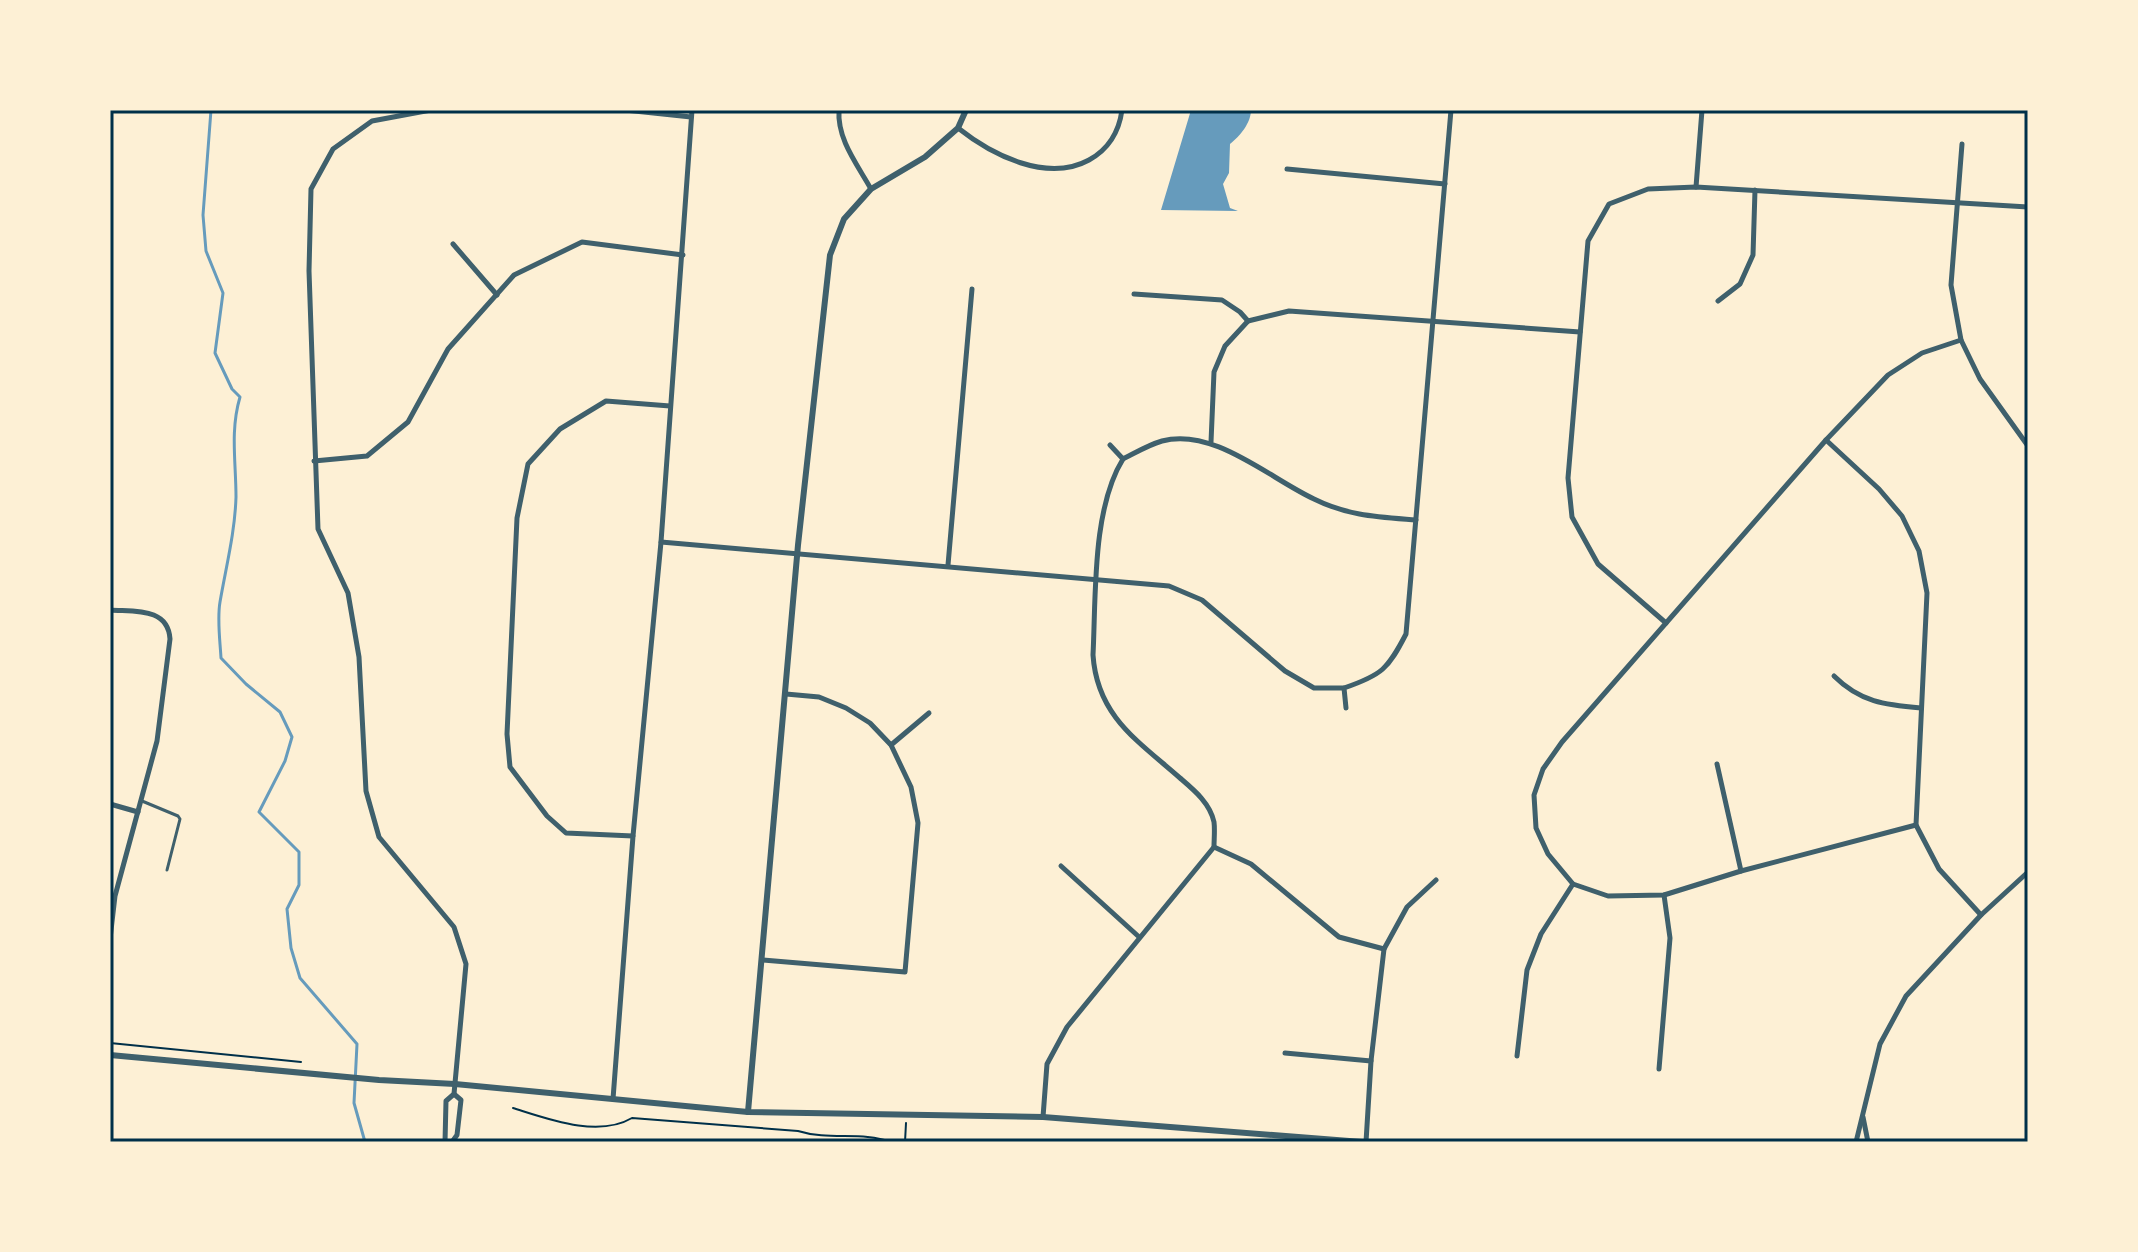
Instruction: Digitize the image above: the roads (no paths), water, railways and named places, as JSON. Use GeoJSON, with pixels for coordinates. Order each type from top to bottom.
{"type":"FeatureCollection","features":[{"type":"Feature","properties":{"kind":"street"},"geometry":{"type":"LineString","coordinates":[[431,110],[372,121],[333,149],[311,189],[309,271],[318,529],[348,593],[359,657],[366,791],[379,837],[454,927],[466,964],[454,1094],[446,1101],[445,1142]]}},
{"type":"Feature","properties":{"kind":"street"},"geometry":{"type":"LineString","coordinates":[[613,1099],[633,836],[661,542],[692,114],[625,110]]}},
{"type":"Feature","properties":{"kind":"street"},"geometry":{"type":"LineString","coordinates":[[839,110],[838,122],[847,148],[871,189]]}},
{"type":"Feature","properties":{"kind":"street"},"geometry":{"type":"LineString","coordinates":[[748,1112],[798,553],[830,255],[844,219],[871,189],[925,157],[958,128],[966,110]]}},
{"type":"Feature","properties":{"kind":"street"},"geometry":{"type":"LineString","coordinates":[[958,128],[998,153],[1039,167],[1059,169],[1077,167],[1103,152],[1114,136],[1122,110]]}},
{"type":"Feature","properties":{"kind":"street"},"geometry":{"type":"LineString","coordinates":[[661,542],[1169,586],[1202,600],[1234,624],[1285,671],[1314,688],[1344,688],[1372,679],[1392,663],[1406,634],[1451,110]]}},
{"type":"Feature","properties":{"kind":"street"},"geometry":{"type":"LineString","coordinates":[[1696,187],[1702,110]]}},
{"type":"Feature","properties":{"kind":"street"},"geometry":{"type":"LineString","coordinates":[[1962,144],[1951,285],[1961,340],[1980,379],[2028,446]]}},
{"type":"Feature","properties":{"kind":"street"},"geometry":{"type":"LineString","coordinates":[[1287,169],[1445,184]]}},
{"type":"Feature","properties":{"kind":"street"},"geometry":{"type":"LineString","coordinates":[[1666,623],[1598,564],[1572,517],[1568,478],[1588,241],[1609,204],[1648,189],[1696,187],[2028,207]]}},
{"type":"Feature","properties":{"kind":"street"},"geometry":{"type":"LineString","coordinates":[[1718,301],[1740,284],[1753,255],[1755,190]]}},
{"type":"Feature","properties":{"kind":"street"},"geometry":{"type":"LineString","coordinates":[[314,461],[367,456],[408,422],[448,349],[514,275],[582,242],[683,255]]}},
{"type":"Feature","properties":{"kind":"street"},"geometry":{"type":"LineString","coordinates":[[453,244],[497,295]]}},
{"type":"Feature","properties":{"kind":"street"},"geometry":{"type":"LineString","coordinates":[[948,565],[972,289]]}},
{"type":"Feature","properties":{"kind":"street"},"geometry":{"type":"LineString","coordinates":[[1134,294],[1222,300],[1248,321]]}},
{"type":"Feature","properties":{"kind":"street"},"geometry":{"type":"LineString","coordinates":[[1211,442],[1214,372],[1225,346],[1248,321],[1289,311],[1580,332]]}},
{"type":"Feature","properties":{"kind":"street"},"geometry":{"type":"LineString","coordinates":[[1916,825],[1741,871],[1664,895],[1608,896],[1573,884],[1548,854],[1536,828],[1534,795],[1543,769],[1562,742],[1826,440],[1888,375],[1922,353],[1961,340]]}},
{"type":"Feature","properties":{"kind":"street"},"geometry":{"type":"LineString","coordinates":[[633,836],[566,833],[547,816],[510,767],[507,734],[517,518],[528,464],[560,429],[606,401],[670,406]]}},
{"type":"Feature","properties":{"kind":"street"},"geometry":{"type":"LineString","coordinates":[[1043,1117],[1047,1064],[1067,1027],[1138,936],[1214,847],[1214,821],[1202,796],[1119,725],[1103,700],[1094,673],[1103,508],[1113,476],[1123,459],[1163,441],[1188,438],[1211,442],[1314,500],[1355,515],[1416,521]]}},
{"type":"Feature","properties":{"kind":"street"},"geometry":{"type":"LineString","coordinates":[[1826,440],[1887,498],[1902,516],[1919,551],[1927,593],[1916,825],[1939,869],[1981,915]]}},
{"type":"Feature","properties":{"kind":"street"},"geometry":{"type":"LineString","coordinates":[[1110,445],[1123,459]]}},
{"type":"Feature","properties":{"kind":"street"},"geometry":{"type":"LineString","coordinates":[[110,610],[158,616],[166,623],[170,634],[160,724],[115,896],[110,939]]}},
{"type":"Feature","properties":{"kind":"street"},"geometry":{"type":"LineString","coordinates":[[1834,676],[1850,692],[1887,705],[1921,708]]}},
{"type":"Feature","properties":{"kind":"street"},"geometry":{"type":"LineString","coordinates":[[1344,688],[1346,708]]}},
{"type":"Feature","properties":{"kind":"street"},"geometry":{"type":"LineString","coordinates":[[763,960],[905,972],[918,823],[911,787],[891,745],[870,723],[846,708],[819,697],[786,694]]}},
{"type":"Feature","properties":{"kind":"street"},"geometry":{"type":"LineString","coordinates":[[891,745],[929,713]]}},
{"type":"Feature","properties":{"kind":"street"},"geometry":{"type":"LineString","coordinates":[[1717,764],[1741,871]]}},
{"type":"Feature","properties":{"kind":"street"},"geometry":{"type":"LineString","coordinates":[[110,804],[138,812]]}},
{"type":"Feature","properties":{"kind":"street"},"geometry":{"type":"LineString","coordinates":[[1214,847],[1251,864],[1339,937],[1384,949]]}},
{"type":"Feature","properties":{"kind":"street"},"geometry":{"type":"LineString","coordinates":[[1061,866],[1138,936]]}},
{"type":"Feature","properties":{"kind":"street"},"geometry":{"type":"LineString","coordinates":[[1856,1142],[1880,1044],[1906,996],[1981,915],[2028,872]]}},
{"type":"Feature","properties":{"kind":"street"},"geometry":{"type":"LineString","coordinates":[[110,1055],[748,1112],[1043,1117],[1361,1142],[1384,949],[1407,907],[1436,880]]}},
{"type":"Feature","properties":{"kind":"street"},"geometry":{"type":"LineString","coordinates":[[1517,1056],[1527,970],[1541,934],[1573,884]]}},
{"type":"Feature","properties":{"kind":"street"},"geometry":{"type":"LineString","coordinates":[[1659,1069],[1670,938],[1664,895]]}},
{"type":"Feature","properties":{"kind":"street"},"geometry":{"type":"LineString","coordinates":[[1285,1053],[1371,1061]]}},
{"type":"Feature","properties":{"kind":"street"},"geometry":{"type":"LineString","coordinates":[[452,1142],[457,1135],[461,1100],[454,1094]]}},
{"type":"Feature","properties":{"kind":"street"},"geometry":{"type":"LineString","coordinates":[[1863,1116],[1868,1142]]}},
{"type":"Feature","properties":{"kind":"lane"},"geometry":{"type":"LineString","coordinates":[[142,801],[180,819],[167,870]]}},
{"type":"Feature","properties":{"kind":"water"},"geometry":{"type":"Polygon","coordinates":[[[1191,110],[1251,110],[1244,129],[1230,144],[1229,173],[1223,184],[1230,208],[1238,211],[1161,210],[1191,110]]]}},
{"type":"Feature","properties":{"kind":"waterway"},"geometry":{"type":"LineString","coordinates":[[211,110],[203,215],[206,251],[223,293],[215,353],[232,389],[240,397],[234,434],[235,510],[219,609],[221,658],[280,712],[292,737],[285,761],[259,812],[299,852],[299,885],[287,909],[291,948],[300,978],[357,1044],[354,1103],[365,1142]]}}]}
